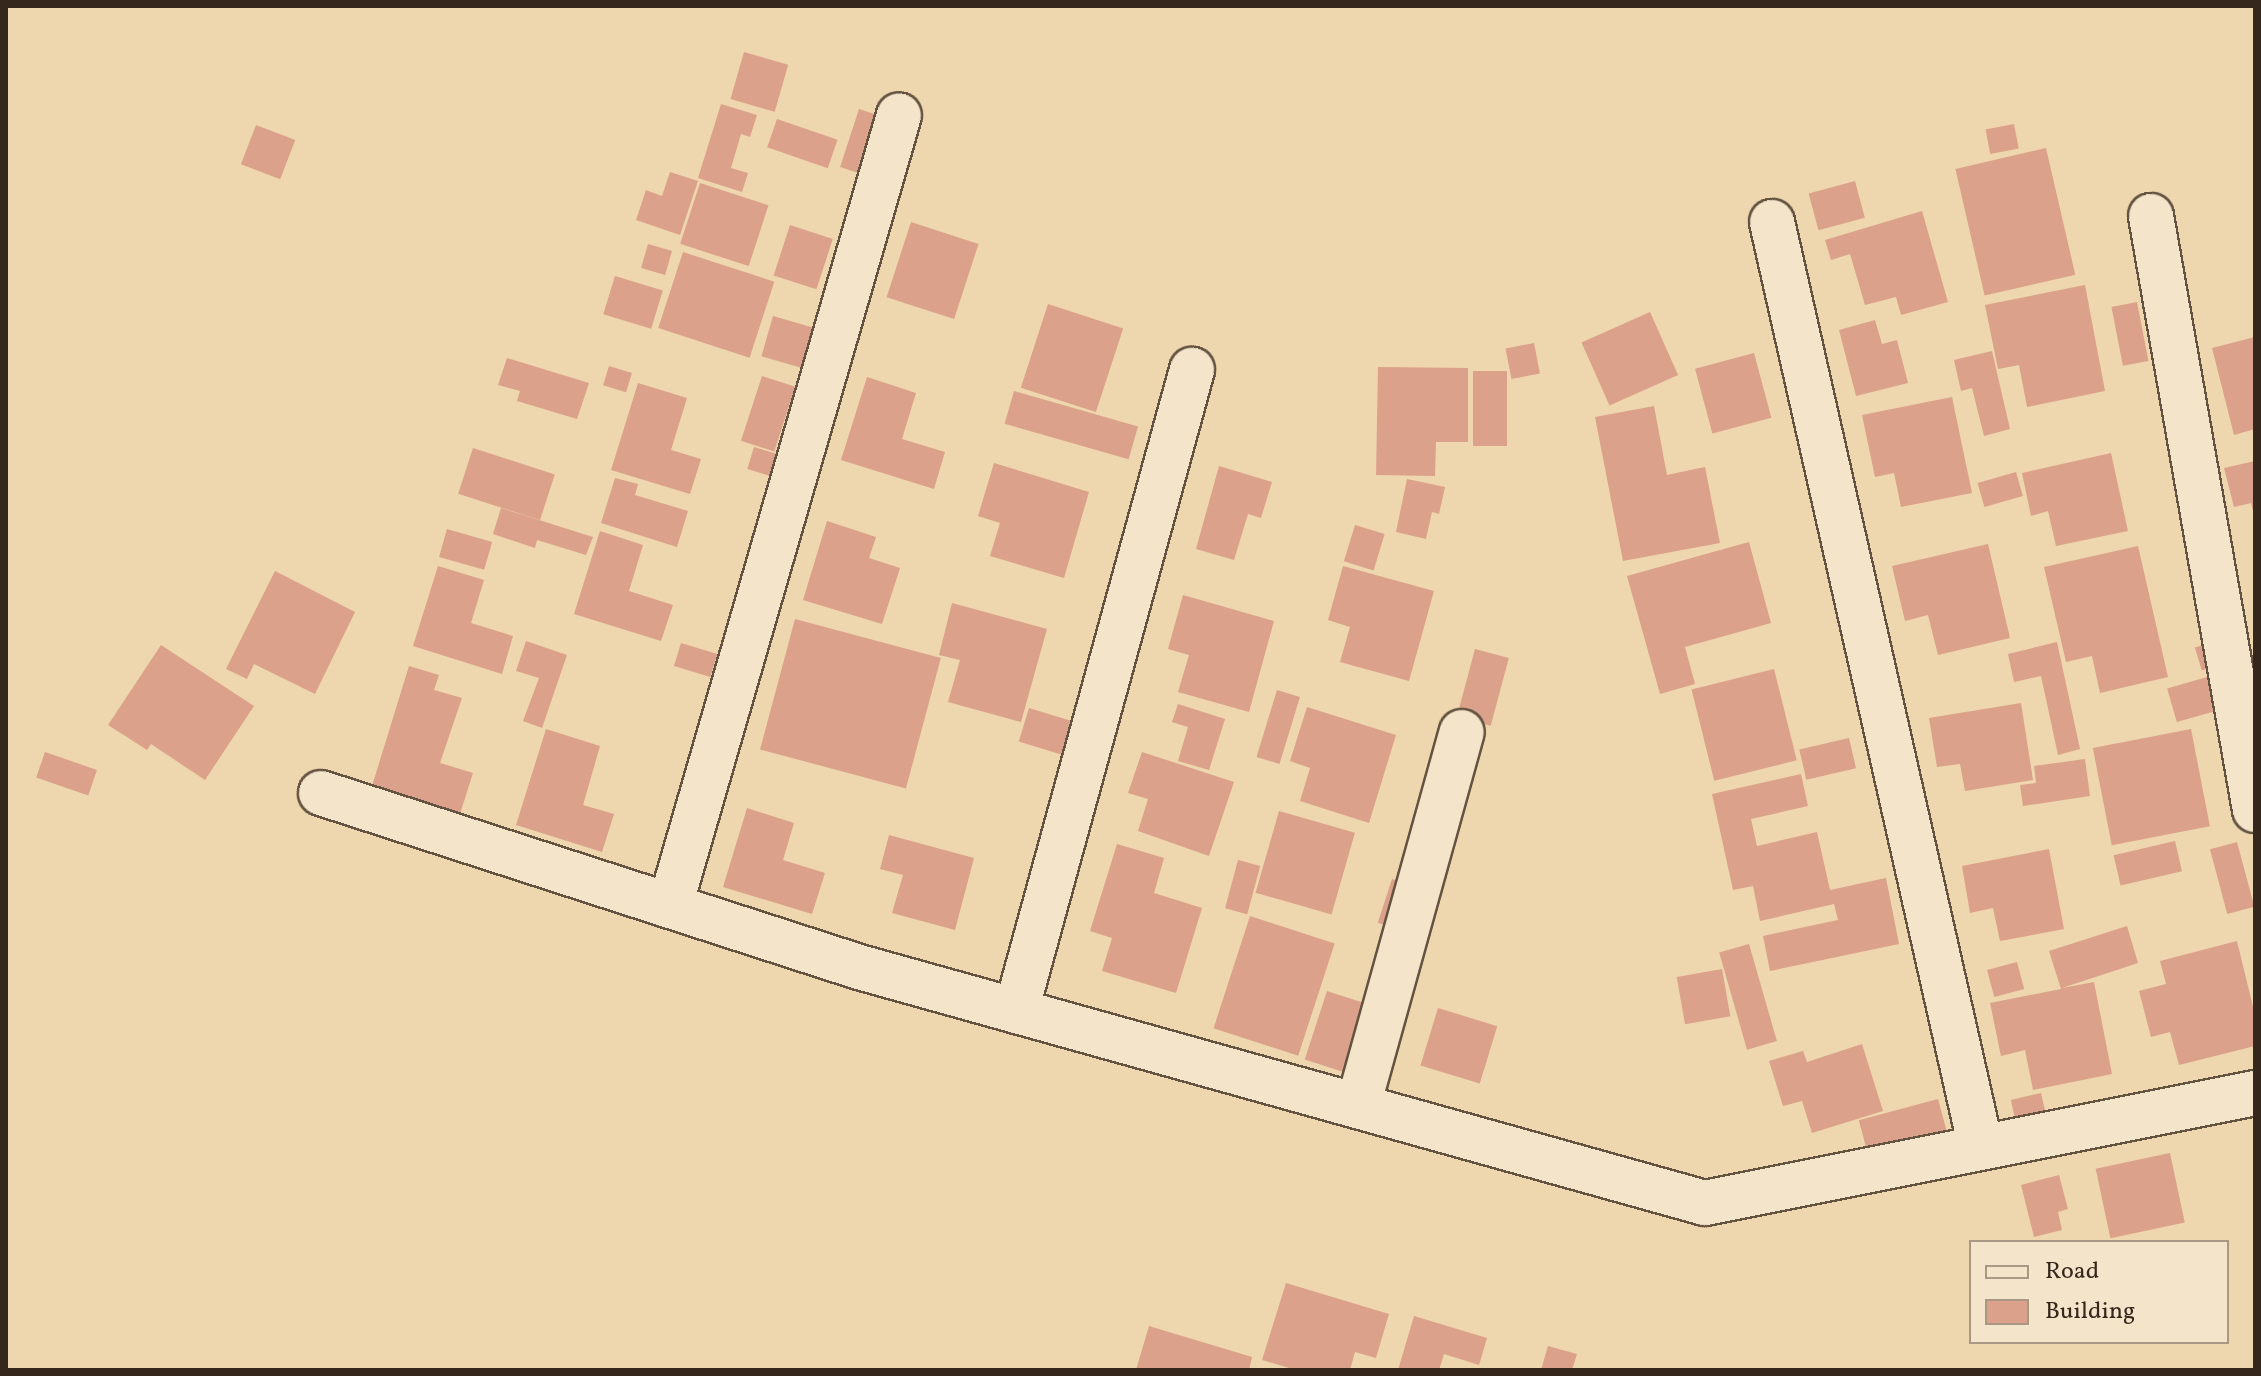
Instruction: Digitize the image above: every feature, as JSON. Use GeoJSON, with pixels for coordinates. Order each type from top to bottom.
{"type":"FeatureCollection","features":[{"type":"Feature","properties":{"kind":"street"},"geometry":{"type":"LineString","coordinates":[[670,906],[899,115]]}},
{"type":"Feature","properties":{"kind":"street"},"geometry":{"type":"LineString","coordinates":[[2151,216],[2255,810]]}},
{"type":"Feature","properties":{"kind":"street"},"geometry":{"type":"LineString","coordinates":[[1772,222],[1981,1148]]}},
{"type":"Feature","properties":{"kind":"street"},"geometry":{"type":"LineString","coordinates":[[1016,1011],[1192,370]]}},
{"type":"Feature","properties":{"kind":"street"},"geometry":{"type":"LineString","coordinates":[[1358,1106],[1462,732]]}},
{"type":"Feature","properties":{"kind":"street"},"geometry":{"type":"LineString","coordinates":[[321,793],[859,967],[1705,1203],[2255,1093]]}},
{"type":"Feature","properties":{"kind":"building"},"geometry":{"type":"Polygon","coordinates":[[[744,52],[788,65],[775,112],[730,99],[744,52]]]}},
{"type":"Feature","properties":{"kind":"building"},"geometry":{"type":"Polygon","coordinates":[[[721,104],[757,115],[750,137],[741,134],[731,168],[748,173],[742,192],[698,178],[721,104]]]}},
{"type":"Feature","properties":{"kind":"building"},"geometry":{"type":"Polygon","coordinates":[[[859,109],[887,118],[868,176],[840,167],[859,109]]]}},
{"type":"Feature","properties":{"kind":"building"},"geometry":{"type":"Polygon","coordinates":[[[777,119],[838,140],[828,168],[767,147],[777,119]]]}},
{"type":"Feature","properties":{"kind":"building"},"geometry":{"type":"Polygon","coordinates":[[[2014,124],[2019,149],[1990,154],[1986,130],[2014,124]]]}},
{"type":"Feature","properties":{"kind":"building"},"geometry":{"type":"Polygon","coordinates":[[[256,125],[295,140],[280,179],[241,164],[256,125]]]}},
{"type":"Feature","properties":{"kind":"building"},"geometry":{"type":"Polygon","coordinates":[[[2046,148],[2075,275],[1985,296],[1955,169],[2046,148]]]}},
{"type":"Feature","properties":{"kind":"building"},"geometry":{"type":"Polygon","coordinates":[[[670,172],[698,181],[680,235],[636,220],[646,190],[662,196],[670,172]]]}},
{"type":"Feature","properties":{"kind":"building"},"geometry":{"type":"Polygon","coordinates":[[[1855,181],[1865,218],[1818,230],[1809,193],[1855,181]]]}},
{"type":"Feature","properties":{"kind":"building"},"geometry":{"type":"Polygon","coordinates":[[[700,183],[768,205],[749,266],[680,244],[700,183]]]}},
{"type":"Feature","properties":{"kind":"building"},"geometry":{"type":"Polygon","coordinates":[[[1922,211],[1948,302],[1901,315],[1896,297],[1865,305],[1850,254],[1831,260],[1825,240],[1922,211]]]}},
{"type":"Feature","properties":{"kind":"building"},"geometry":{"type":"Polygon","coordinates":[[[911,222],[979,244],[954,319],[887,297],[911,222]]]}},
{"type":"Feature","properties":{"kind":"building"},"geometry":{"type":"Polygon","coordinates":[[[790,225],[833,239],[816,289],[774,275],[790,225]]]}},
{"type":"Feature","properties":{"kind":"building"},"geometry":{"type":"Polygon","coordinates":[[[648,244],[672,251],[665,275],[641,268],[648,244]]]}},
{"type":"Feature","properties":{"kind":"building"},"geometry":{"type":"Polygon","coordinates":[[[683,252],[774,282],[750,358],[658,328],[683,252]]]}},
{"type":"Feature","properties":{"kind":"building"},"geometry":{"type":"Polygon","coordinates":[[[615,276],[663,291],[651,329],[603,314],[615,276]]]}},
{"type":"Feature","properties":{"kind":"building"},"geometry":{"type":"Polygon","coordinates":[[[2085,285],[2105,391],[2027,407],[2019,365],[1998,369],[1985,305],[2085,285]]]}},
{"type":"Feature","properties":{"kind":"building"},"geometry":{"type":"Polygon","coordinates":[[[2137,302],[2148,361],[2123,366],[2111,307],[2137,302]]]}},
{"type":"Feature","properties":{"kind":"building"},"geometry":{"type":"Polygon","coordinates":[[[1048,304],[1123,328],[1096,412],[1021,388],[1048,304]]]}},
{"type":"Feature","properties":{"kind":"building"},"geometry":{"type":"Polygon","coordinates":[[[1650,312],[1678,375],[1610,406],[1581,343],[1650,312]]]}},
{"type":"Feature","properties":{"kind":"building"},"geometry":{"type":"Polygon","coordinates":[[[773,316],[818,329],[807,369],[761,356],[773,316]]]}},
{"type":"Feature","properties":{"kind":"building"},"geometry":{"type":"Polygon","coordinates":[[[1875,320],[1882,344],[1897,340],[1908,383],[1856,396],[1839,330],[1875,320]]]}},
{"type":"Feature","properties":{"kind":"building"},"geometry":{"type":"Polygon","coordinates":[[[2255,337],[2255,429],[2234,435],[2212,348],[2255,337]]]}},
{"type":"Feature","properties":{"kind":"building"},"geometry":{"type":"Polygon","coordinates":[[[1534,343],[1540,373],[1511,379],[1506,349],[1534,343]]]}},
{"type":"Feature","properties":{"kind":"building"},"geometry":{"type":"Polygon","coordinates":[[[1992,351],[2010,429],[1984,436],[1972,388],[1961,391],[1954,360],[1992,351]]]}},
{"type":"Feature","properties":{"kind":"building"},"geometry":{"type":"Polygon","coordinates":[[[1754,353],[1771,418],[1712,434],[1695,369],[1754,353]]]}},
{"type":"Feature","properties":{"kind":"building"},"geometry":{"type":"Polygon","coordinates":[[[507,358],[589,383],[577,419],[517,401],[520,391],[498,385],[507,358]]]}},
{"type":"Feature","properties":{"kind":"building"},"geometry":{"type":"Polygon","coordinates":[[[609,366],[632,373],[626,392],[603,385],[609,366]]]}},
{"type":"Feature","properties":{"kind":"building"},"geometry":{"type":"Polygon","coordinates":[[[1378,367],[1468,368],[1468,442],[1436,442],[1435,476],[1376,475],[1378,367]]]}},
{"type":"Feature","properties":{"kind":"building"},"geometry":{"type":"Polygon","coordinates":[[[1473,371],[1507,371],[1507,446],[1473,446],[1473,371]]]}},
{"type":"Feature","properties":{"kind":"building"},"geometry":{"type":"Polygon","coordinates":[[[762,376],[795,387],[774,451],[741,441],[762,376]]]}},
{"type":"Feature","properties":{"kind":"building"},"geometry":{"type":"Polygon","coordinates":[[[867,377],[916,393],[902,439],[945,452],[934,489],[841,460],[867,377]]]}},
{"type":"Feature","properties":{"kind":"building"},"geometry":{"type":"Polygon","coordinates":[[[638,383],[687,398],[671,450],[701,459],[690,494],[611,470],[638,383]]]}},
{"type":"Feature","properties":{"kind":"building"},"geometry":{"type":"Polygon","coordinates":[[[1014,391],[1138,427],[1129,459],[1005,424],[1014,391]]]}},
{"type":"Feature","properties":{"kind":"building"},"geometry":{"type":"Polygon","coordinates":[[[1952,397],[1972,493],[1901,507],[1894,473],[1875,477],[1862,415],[1952,397]]]}},
{"type":"Feature","properties":{"kind":"building"},"geometry":{"type":"Polygon","coordinates":[[[1654,406],[1667,475],[1705,467],[1720,543],[1623,561],[1595,417],[1654,406]]]}},
{"type":"Feature","properties":{"kind":"building"},"geometry":{"type":"Polygon","coordinates":[[[754,447],[777,454],[770,476],[747,469],[754,447]]]}},
{"type":"Feature","properties":{"kind":"building"},"geometry":{"type":"Polygon","coordinates":[[[473,448],[555,475],[540,520],[458,494],[473,448]]]}},
{"type":"Feature","properties":{"kind":"building"},"geometry":{"type":"Polygon","coordinates":[[[2111,453],[2128,531],[2056,546],[2048,511],[2031,516],[2022,473],[2111,453]]]}},
{"type":"Feature","properties":{"kind":"building"},"geometry":{"type":"Polygon","coordinates":[[[2255,461],[2254,515],[2251,503],[2234,507],[2224,468],[2255,461]]]}},
{"type":"Feature","properties":{"kind":"building"},"geometry":{"type":"Polygon","coordinates":[[[994,463],[1089,492],[1064,578],[990,556],[1000,523],[978,516],[994,463]]]}},
{"type":"Feature","properties":{"kind":"building"},"geometry":{"type":"Polygon","coordinates":[[[1219,466],[1272,482],[1261,518],[1248,514],[1234,560],[1196,549],[1219,466]]]}},
{"type":"Feature","properties":{"kind":"building"},"geometry":{"type":"Polygon","coordinates":[[[2016,472],[2023,496],[1984,507],[1978,483],[2016,472]]]}},
{"type":"Feature","properties":{"kind":"building"},"geometry":{"type":"Polygon","coordinates":[[[615,478],[638,484],[635,495],[688,511],[677,547],[601,523],[615,478]]]}},
{"type":"Feature","properties":{"kind":"building"},"geometry":{"type":"Polygon","coordinates":[[[1407,479],[1445,487],[1439,514],[1432,512],[1426,539],[1396,532],[1407,479]]]}},
{"type":"Feature","properties":{"kind":"building"},"geometry":{"type":"Polygon","coordinates":[[[501,508],[593,537],[586,555],[537,540],[535,548],[493,534],[501,508]]]}},
{"type":"Feature","properties":{"kind":"building"},"geometry":{"type":"Polygon","coordinates":[[[827,521],[876,537],[869,558],[900,568],[882,624],[803,600],[827,521]]]}},
{"type":"Feature","properties":{"kind":"building"},"geometry":{"type":"Polygon","coordinates":[[[1355,525],[1385,534],[1374,570],[1344,561],[1355,525]]]}},
{"type":"Feature","properties":{"kind":"building"},"geometry":{"type":"Polygon","coordinates":[[[447,529],[492,542],[484,570],[439,557],[447,529]]]}},
{"type":"Feature","properties":{"kind":"building"},"geometry":{"type":"Polygon","coordinates":[[[600,531],[643,545],[629,591],[673,605],[661,641],[574,614],[600,531]]]}},
{"type":"Feature","properties":{"kind":"building"},"geometry":{"type":"Polygon","coordinates":[[[1749,542],[1771,623],[1685,647],[1695,684],[1660,694],[1627,576],[1749,542]]]}},
{"type":"Feature","properties":{"kind":"building"},"geometry":{"type":"Polygon","coordinates":[[[1988,544],[2010,638],[1938,655],[1928,615],[1905,621],[1892,566],[1988,544]]]}},
{"type":"Feature","properties":{"kind":"building"},"geometry":{"type":"Polygon","coordinates":[[[2138,546],[2168,677],[2100,693],[2092,656],[2066,662],[2044,567],[2138,546]]]}},
{"type":"Feature","properties":{"kind":"building"},"geometry":{"type":"Polygon","coordinates":[[[438,566],[484,580],[471,623],[513,636],[502,674],[413,646],[438,566]]]}},
{"type":"Feature","properties":{"kind":"building"},"geometry":{"type":"Polygon","coordinates":[[[1343,566],[1434,591],[1409,681],[1340,662],[1350,627],[1328,620],[1343,566]]]}},
{"type":"Feature","properties":{"kind":"building"},"geometry":{"type":"Polygon","coordinates":[[[275,571],[355,612],[315,694],[254,664],[247,679],[226,669],[275,571]]]}},
{"type":"Feature","properties":{"kind":"building"},"geometry":{"type":"Polygon","coordinates":[[[1183,595],[1274,621],[1249,712],[1178,692],[1189,655],[1168,649],[1183,595]]]}},
{"type":"Feature","properties":{"kind":"building"},"geometry":{"type":"Polygon","coordinates":[[[952,603],[1047,629],[1021,722],[948,702],[960,660],[939,655],[952,603]]]}},
{"type":"Feature","properties":{"kind":"building"},"geometry":{"type":"Polygon","coordinates":[[[795,619],[941,658],[906,788],[760,749],[795,619]]]}},
{"type":"Feature","properties":{"kind":"building"},"geometry":{"type":"Polygon","coordinates":[[[526,641],[567,655],[542,728],[523,721],[539,678],[516,671],[526,641]]]}},
{"type":"Feature","properties":{"kind":"building"},"geometry":{"type":"Polygon","coordinates":[[[2057,642],[2080,749],[2058,755],[2041,676],[2014,682],[2008,654],[2057,642]]]}},
{"type":"Feature","properties":{"kind":"building"},"geometry":{"type":"Polygon","coordinates":[[[2213,642],[2220,665],[2202,671],[2195,648],[2213,642]]]}},
{"type":"Feature","properties":{"kind":"building"},"geometry":{"type":"Polygon","coordinates":[[[681,643],[717,654],[710,677],[674,666],[681,643]]]}},
{"type":"Feature","properties":{"kind":"building"},"geometry":{"type":"Polygon","coordinates":[[[161,645],[254,706],[205,780],[151,744],[147,750],[108,725],[161,645]]]}},
{"type":"Feature","properties":{"kind":"building"},"geometry":{"type":"Polygon","coordinates":[[[1475,649],[1509,658],[1491,726],[1457,717],[1475,649]]]}},
{"type":"Feature","properties":{"kind":"building"},"geometry":{"type":"Polygon","coordinates":[[[409,666],[439,675],[434,690],[462,698],[440,763],[473,773],[460,814],[372,786],[409,666]]]}},
{"type":"Feature","properties":{"kind":"building"},"geometry":{"type":"Polygon","coordinates":[[[1774,669],[1797,760],[1714,781],[1692,690],[1774,669]]]}},
{"type":"Feature","properties":{"kind":"building"},"geometry":{"type":"Polygon","coordinates":[[[2221,673],[2231,707],[2177,722],[2167,688],[2221,673]]]}},
{"type":"Feature","properties":{"kind":"building"},"geometry":{"type":"Polygon","coordinates":[[[1277,690],[1300,697],[1279,764],[1257,757],[1277,690]]]}},
{"type":"Feature","properties":{"kind":"building"},"geometry":{"type":"Polygon","coordinates":[[[2021,703],[2033,780],[1965,791],[1960,764],[1937,767],[1929,718],[2021,703]]]}},
{"type":"Feature","properties":{"kind":"building"},"geometry":{"type":"Polygon","coordinates":[[[1178,704],[1225,719],[1209,770],[1178,761],[1188,727],[1172,722],[1178,704]]]}},
{"type":"Feature","properties":{"kind":"building"},"geometry":{"type":"Polygon","coordinates":[[[1307,707],[1396,735],[1369,823],[1300,801],[1310,768],[1290,761],[1307,707]]]}},
{"type":"Feature","properties":{"kind":"building"},"geometry":{"type":"Polygon","coordinates":[[[1029,708],[1074,722],[1064,755],[1019,741],[1029,708]]]}},
{"type":"Feature","properties":{"kind":"building"},"geometry":{"type":"Polygon","coordinates":[[[546,729],[600,746],[583,805],[614,814],[602,852],[516,825],[546,729]]]}},
{"type":"Feature","properties":{"kind":"building"},"geometry":{"type":"Polygon","coordinates":[[[2191,729],[2210,826],[2112,845],[2093,748],[2191,729]]]}},
{"type":"Feature","properties":{"kind":"building"},"geometry":{"type":"Polygon","coordinates":[[[1849,738],[1856,768],[1806,780],[1799,749],[1849,738]]]}},
{"type":"Feature","properties":{"kind":"building"},"geometry":{"type":"Polygon","coordinates":[[[45,752],[97,770],[88,795],[36,778],[45,752]]]}},
{"type":"Feature","properties":{"kind":"building"},"geometry":{"type":"Polygon","coordinates":[[[1142,752],[1234,782],[1209,856],[1138,831],[1148,799],[1128,793],[1142,752]]]}},
{"type":"Feature","properties":{"kind":"building"},"geometry":{"type":"Polygon","coordinates":[[[2085,759],[2090,796],[2023,806],[2020,785],[2036,783],[2034,766],[2085,759]]]}},
{"type":"Feature","properties":{"kind":"building"},"geometry":{"type":"Polygon","coordinates":[[[1801,774],[1808,806],[1751,819],[1757,846],[1817,832],[1830,890],[1886,878],[1899,944],[1770,971],[1763,936],[1838,920],[1834,904],[1760,921],[1753,886],[1733,890],[1712,794],[1801,774]]]}},
{"type":"Feature","properties":{"kind":"building"},"geometry":{"type":"Polygon","coordinates":[[[747,808],[794,823],[783,860],[825,873],[812,914],[723,887],[747,808]]]}},
{"type":"Feature","properties":{"kind":"building"},"geometry":{"type":"Polygon","coordinates":[[[1279,811],[1355,833],[1332,914],[1256,893],[1279,811]]]}},
{"type":"Feature","properties":{"kind":"building"},"geometry":{"type":"Polygon","coordinates":[[[889,835],[974,858],[955,930],[892,913],[903,875],[880,869],[889,835]]]}},
{"type":"Feature","properties":{"kind":"building"},"geometry":{"type":"Polygon","coordinates":[[[2175,841],[2182,871],[2121,885],[2114,855],[2175,841]]]}},
{"type":"Feature","properties":{"kind":"building"},"geometry":{"type":"Polygon","coordinates":[[[2237,842],[2254,907],[2227,914],[2210,849],[2237,842]]]}},
{"type":"Feature","properties":{"kind":"building"},"geometry":{"type":"Polygon","coordinates":[[[1117,844],[1164,858],[1154,893],[1202,908],[1176,993],[1102,971],[1112,938],[1090,931],[1117,844]]]}},
{"type":"Feature","properties":{"kind":"building"},"geometry":{"type":"Polygon","coordinates":[[[2049,849],[2064,929],[2000,941],[1993,908],[1970,913],[1962,866],[2049,849]]]}},
{"type":"Feature","properties":{"kind":"building"},"geometry":{"type":"Polygon","coordinates":[[[1238,860],[1260,866],[1247,914],[1225,908],[1238,860]]]}},
{"type":"Feature","properties":{"kind":"building"},"geometry":{"type":"Polygon","coordinates":[[[1392,879],[1414,886],[1400,930],[1378,923],[1392,879]]]}},
{"type":"Feature","properties":{"kind":"building"},"geometry":{"type":"Polygon","coordinates":[[[1250,916],[1335,944],[1298,1056],[1214,1028],[1250,916]]]}},
{"type":"Feature","properties":{"kind":"building"},"geometry":{"type":"Polygon","coordinates":[[[2127,926],[2138,963],[2062,988],[2094,982],[2112,1074],[2033,1090],[2025,1050],[2001,1056],[1990,1003],[2061,989],[2049,951],[2127,926]]]}},
{"type":"Feature","properties":{"kind":"building"},"geometry":{"type":"Polygon","coordinates":[[[2237,941],[2255,1015],[2255,1046],[2179,1065],[2170,1032],[2151,1037],[2139,991],[2166,984],[2160,961],[2237,941]]]}},
{"type":"Feature","properties":{"kind":"building"},"geometry":{"type":"Polygon","coordinates":[[[1749,944],[1777,1041],[1747,1050],[1719,953],[1749,944]]]}},
{"type":"Feature","properties":{"kind":"building"},"geometry":{"type":"Polygon","coordinates":[[[2017,962],[2024,989],[1994,997],[1987,970],[2017,962]]]}},
{"type":"Feature","properties":{"kind":"building"},"geometry":{"type":"Polygon","coordinates":[[[1722,969],[1730,1016],[1685,1024],[1677,977],[1722,969]]]}},
{"type":"Feature","properties":{"kind":"building"},"geometry":{"type":"Polygon","coordinates":[[[1327,991],[1376,1007],[1354,1076],[1305,1059],[1327,991]]]}},
{"type":"Feature","properties":{"kind":"building"},"geometry":{"type":"Polygon","coordinates":[[[1438,1008],[1497,1026],[1480,1084],[1420,1065],[1438,1008]]]}},
{"type":"Feature","properties":{"kind":"building"},"geometry":{"type":"Polygon","coordinates":[[[1862,1044],[1883,1111],[1812,1133],[1802,1101],[1783,1106],[1769,1061],[1803,1051],[1807,1062],[1862,1044]]]}},
{"type":"Feature","properties":{"kind":"building"},"geometry":{"type":"Polygon","coordinates":[[[2041,1093],[2047,1120],[2017,1127],[2011,1100],[2041,1093]]]}},
{"type":"Feature","properties":{"kind":"building"},"geometry":{"type":"Polygon","coordinates":[[[1938,1099],[1947,1133],[1868,1154],[1859,1120],[1938,1099]]]}},
{"type":"Feature","properties":{"kind":"building"},"geometry":{"type":"Polygon","coordinates":[[[2170,1153],[2185,1222],[2110,1238],[2096,1169],[2170,1153]]]}},
{"type":"Feature","properties":{"kind":"building"},"geometry":{"type":"Polygon","coordinates":[[[2059,1175],[2068,1209],[2058,1212],[2062,1230],[2034,1237],[2021,1185],[2059,1175]]]}},
{"type":"Feature","properties":{"kind":"building"},"geometry":{"type":"Polygon","coordinates":[[[1286,1283],[1389,1314],[1376,1358],[1355,1352],[1350,1370],[1296,1370],[1262,1360],[1286,1283]]]}},
{"type":"Feature","properties":{"kind":"building"},"geometry":{"type":"Polygon","coordinates":[[[1414,1316],[1487,1338],[1479,1365],[1444,1354],[1439,1370],[1398,1370],[1414,1316]]]}},
{"type":"Feature","properties":{"kind":"building"},"geometry":{"type":"Polygon","coordinates":[[[1149,1326],[1252,1357],[1249,1370],[1136,1370],[1149,1326]]]}},
{"type":"Feature","properties":{"kind":"building"},"geometry":{"type":"Polygon","coordinates":[[[1548,1346],[1577,1354],[1572,1370],[1541,1370],[1548,1346]]]}}]}
